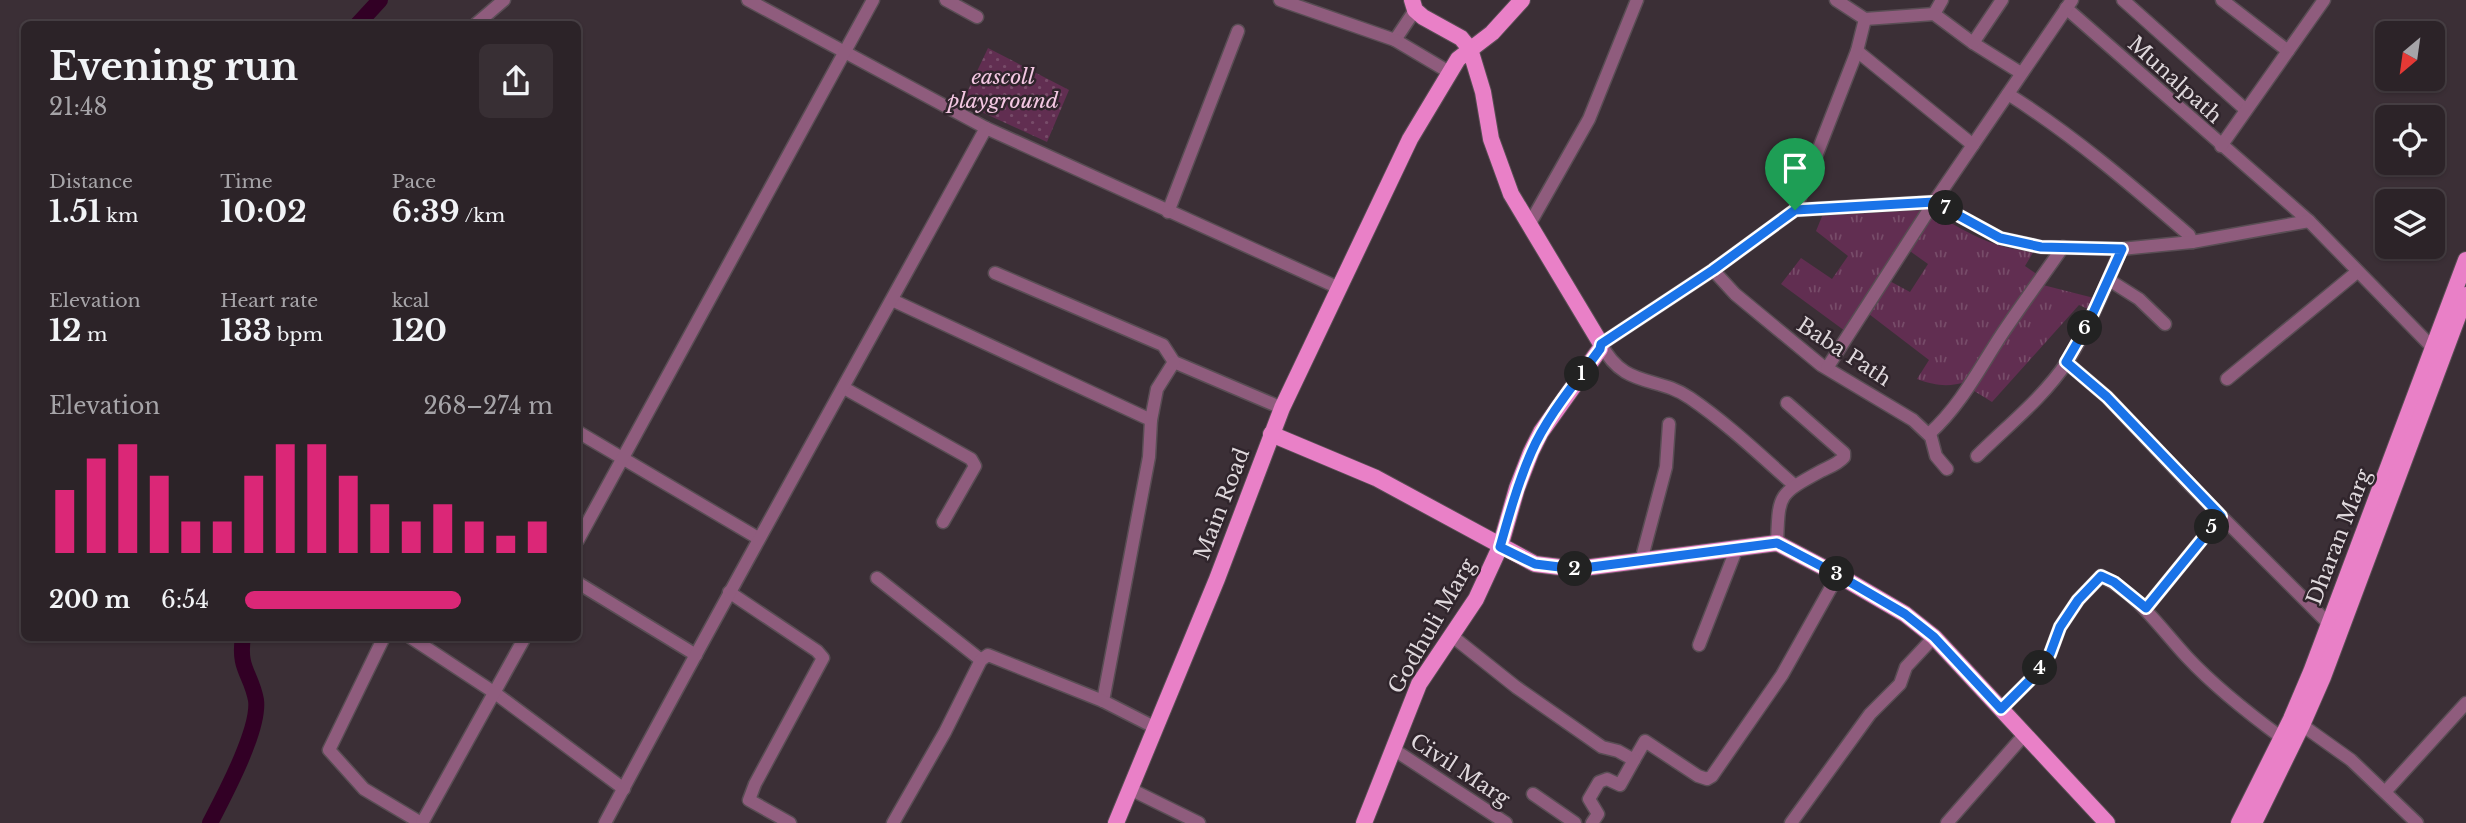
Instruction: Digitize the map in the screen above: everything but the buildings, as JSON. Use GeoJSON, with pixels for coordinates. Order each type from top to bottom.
{"type":"FeatureCollection","features":[{"type":"Feature","properties":{"kind":"main road","name":"Main Road"},"geometry":{"type":"LineString","coordinates":[[1111,823],[1217,579],[1282,408],[1410,139],[1458,59],[1492,33],[1522,0]]}},
{"type":"Feature","properties":{"kind":"main road"},"geometry":{"type":"LineString","coordinates":[[1414,5],[1423,17],[1461,38],[1470,49],[1483,92],[1491,139],[1511,194],[1601,344]]}},
{"type":"Feature","properties":{"kind":"main road","name":"Dharan Marg"},"geometry":{"type":"LineString","coordinates":[[2254,823],[2323,677],[2438,350],[2466,260]]}},
{"type":"Feature","properties":{"kind":"main road","name":"Dharan Marg"},"geometry":{"type":"LineString","coordinates":[[2239,823],[2282,738],[2311,671],[2438,350],[2466,295]]}},
{"type":"Feature","properties":{"kind":"main road","name":"Godhuli Marg"},"geometry":{"type":"LineString","coordinates":[[1364,823],[1419,684],[1476,599],[1500,547],[1517,488],[1531,452],[1601,344]]}},
{"type":"Feature","properties":{"kind":"main road"},"geometry":{"type":"LineString","coordinates":[[1271,435],[1377,478],[1535,564],[1576,569],[1777,543],[1905,614],[1934,637],[2025,734],[2100,821]]}},
{"type":"Feature","properties":{"kind":"main road","name":"Main Road"},"geometry":{"type":"LineString","coordinates":[[1116,823],[1154,727]]}},
{"type":"Feature","properties":{"kind":"street"},"geometry":{"type":"LineString","coordinates":[[480,21],[504,0]]}},
{"type":"Feature","properties":{"kind":"street"},"geometry":{"type":"LineString","coordinates":[[748,0],[986,128],[1339,288]]}},
{"type":"Feature","properties":{"kind":"street"},"geometry":{"type":"LineString","coordinates":[[581,523],[622,457],[873,0]]}},
{"type":"Feature","properties":{"kind":"street"},"geometry":{"type":"LineString","coordinates":[[946,0],[978,17]]}},
{"type":"Feature","properties":{"kind":"street"},"geometry":{"type":"LineString","coordinates":[[1280,0],[1395,40],[1449,72]]}},
{"type":"Feature","properties":{"kind":"street"},"geometry":{"type":"LineString","coordinates":[[1529,225],[1589,119],[1637,0]]}},
{"type":"Feature","properties":{"kind":"street"},"geometry":{"type":"LineString","coordinates":[[1836,0],[1865,19],[1934,14],[1973,43],[2021,73]]}},
{"type":"Feature","properties":{"kind":"street"},"geometry":{"type":"LineString","coordinates":[[1934,14],[1942,0]]}},
{"type":"Feature","properties":{"kind":"street"},"geometry":{"type":"LineString","coordinates":[[1973,43],[2002,0]]}},
{"type":"Feature","properties":{"kind":"street"},"geometry":{"type":"LineString","coordinates":[[2123,0],[2246,110]]}},
{"type":"Feature","properties":{"kind":"street"},"geometry":{"type":"LineString","coordinates":[[2222,0],[2288,51]]}},
{"type":"Feature","properties":{"kind":"street"},"geometry":{"type":"LineString","coordinates":[[2221,146],[2324,0]]}},
{"type":"Feature","properties":{"kind":"street","name":"Munalpath"},"geometry":{"type":"LineString","coordinates":[[1827,368],[1934,202],[2069,4],[2221,146],[2309,220],[2357,272],[2438,350]]}},
{"type":"Feature","properties":{"kind":"street"},"geometry":{"type":"LineString","coordinates":[[1395,40],[1414,5]]}},
{"type":"Feature","properties":{"kind":"street"},"geometry":{"type":"LineString","coordinates":[[1794,485],[1721,421],[1686,396],[1637,380],[1607,356],[1601,344],[1713,270],[1795,210],[1857,51],[1865,19]]}},
{"type":"Feature","properties":{"kind":"street"},"geometry":{"type":"LineString","coordinates":[[1168,212],[1238,32]]}},
{"type":"Feature","properties":{"kind":"street"},"geometry":{"type":"LineString","coordinates":[[1857,51],[1973,145]]}},
{"type":"Feature","properties":{"kind":"street"},"geometry":{"type":"LineString","coordinates":[[2008,94],[2041,115],[2121,176],[2189,235],[2192,242]]}},
{"type":"Feature","properties":{"kind":"street"},"geometry":{"type":"LineString","coordinates":[[605,823],[758,538],[844,388],[986,128]]}},
{"type":"Feature","properties":{"kind":"street"},"geometry":{"type":"LineString","coordinates":[[1795,210],[1934,202],[2000,238],[2041,247],[2122,249],[2192,242],[2309,220]]}},
{"type":"Feature","properties":{"kind":"street"},"geometry":{"type":"LineString","coordinates":[[1929,434],[1945,419],[1973,382],[1999,339],[2063,247]]}},
{"type":"Feature","properties":{"kind":"street"},"geometry":{"type":"LineString","coordinates":[[1977,456],[2033,401],[2066,362],[2109,280],[2122,249]]}},
{"type":"Feature","properties":{"kind":"street","name":"Baba Path"},"geometry":{"type":"LineString","coordinates":[[1713,270],[1735,294],[1774,328],[1827,368],[1893,407],[1929,434],[1936,456],[1947,469]]}},
{"type":"Feature","properties":{"kind":"street"},"geometry":{"type":"LineString","coordinates":[[2227,379],[2357,272]]}},
{"type":"Feature","properties":{"kind":"street"},"geometry":{"type":"LineString","coordinates":[[995,273],[1163,345],[1174,362],[1282,408]]}},
{"type":"Feature","properties":{"kind":"street"},"geometry":{"type":"LineString","coordinates":[[2109,280],[2138,299],[2165,324]]}},
{"type":"Feature","properties":{"kind":"street"},"geometry":{"type":"LineString","coordinates":[[892,300],[1150,420]]}},
{"type":"Feature","properties":{"kind":"street"},"geometry":{"type":"LineString","coordinates":[[1103,701],[1149,457],[1150,420],[1157,388],[1174,362]]}},
{"type":"Feature","properties":{"kind":"street"},"geometry":{"type":"LineString","coordinates":[[2066,362],[2107,397],[2329,624]]}},
{"type":"Feature","properties":{"kind":"street"},"geometry":{"type":"LineString","coordinates":[[844,388],[971,459],[975,466],[943,522]]}},
{"type":"Feature","properties":{"kind":"street"},"geometry":{"type":"LineString","coordinates":[[1777,543],[1779,503],[1783,495],[1794,485],[1842,460],[1844,453],[1787,403]]}},
{"type":"Feature","properties":{"kind":"street"},"geometry":{"type":"LineString","coordinates":[[1641,561],[1666,467],[1669,424]]}},
{"type":"Feature","properties":{"kind":"street"},"geometry":{"type":"LineString","coordinates":[[581,434],[758,538]]}},
{"type":"Feature","properties":{"kind":"street"},"geometry":{"type":"LineString","coordinates":[[2146,608],[2221,516]]}},
{"type":"Feature","properties":{"kind":"street"},"geometry":{"type":"LineString","coordinates":[[1699,645],[1736,550]]}},
{"type":"Feature","properties":{"kind":"street"},"geometry":{"type":"LineString","coordinates":[[1592,823],[1598,814],[1589,799],[1600,782],[1607,779],[1620,785],[1645,741],[1698,776],[1707,779],[1712,776],[1782,675],[1838,575]]}},
{"type":"Feature","properties":{"kind":"street"},"geometry":{"type":"LineString","coordinates":[[2001,709],[2043,664],[2050,654],[2060,627],[2101,576],[2114,582],[2146,608],[2217,687],[2282,738]]}},
{"type":"Feature","properties":{"kind":"street"},"geometry":{"type":"LineString","coordinates":[[877,578],[981,660]]}},
{"type":"Feature","properties":{"kind":"street"},"geometry":{"type":"LineString","coordinates":[[581,585],[696,655]]}},
{"type":"Feature","properties":{"kind":"street"},"geometry":{"type":"LineString","coordinates":[[729,592],[817,651],[823,658],[749,800],[770,818],[790,823]]}},
{"type":"Feature","properties":{"kind":"street"},"geometry":{"type":"LineString","coordinates":[[1452,636],[1517,687],[1602,747],[1618,751],[1634,760]]}},
{"type":"Feature","properties":{"kind":"street"},"geometry":{"type":"LineString","coordinates":[[1791,823],[1870,714],[1900,684],[1906,667],[1934,637]]}},
{"type":"Feature","properties":{"kind":"street"},"geometry":{"type":"LineString","coordinates":[[382,641],[329,750],[364,789],[421,823],[495,693],[518,641]]}},
{"type":"Feature","properties":{"kind":"street"},"geometry":{"type":"LineString","coordinates":[[416,641],[495,693],[624,789]]}},
{"type":"Feature","properties":{"kind":"street"},"geometry":{"type":"LineString","coordinates":[[893,823],[945,732],[981,660],[988,655],[1103,701],[1154,727]]}},
{"type":"Feature","properties":{"kind":"street"},"geometry":{"type":"LineString","coordinates":[[2385,792],[2466,703]]}},
{"type":"Feature","properties":{"kind":"street"},"geometry":{"type":"LineString","coordinates":[[2302,725],[2350,760],[2417,823]]}},
{"type":"Feature","properties":{"kind":"street"},"geometry":{"type":"LineString","coordinates":[[1947,823],[2025,734]]}},
{"type":"Feature","properties":{"kind":"street","name":"Civil Marg"},"geometry":{"type":"LineString","coordinates":[[1392,749],[1506,823]]}},
{"type":"Feature","properties":{"kind":"street"},"geometry":{"type":"LineString","coordinates":[[1130,789],[1199,823]]}},
{"type":"Feature","properties":{"kind":"street"},"geometry":{"type":"LineString","coordinates":[[1533,794],[1575,823]]}},
{"type":"Feature","properties":{"kind":"green space","name":"eascoll playground"},"geometry":{"type":"Polygon","coordinates":[[[988,48],[1069,90],[1047,142],[962,103],[988,48]]]}},
{"type":"Feature","properties":{"kind":"green space"},"geometry":{"type":"Polygon","coordinates":[[[1925,209],[1845,331],[1781,284],[1801,258],[1832,279],[1848,256],[1816,231],[1823,214],[1925,209]]]}},
{"type":"Feature","properties":{"kind":"green space"},"geometry":{"type":"Polygon","coordinates":[[[1934,213],[1994,244],[2034,251],[2025,266],[2038,275],[1967,382],[1954,385],[1917,379],[1929,360],[1865,311],[1886,279],[1910,292],[1928,264],[1907,249],[1934,213]]]}},
{"type":"Feature","properties":{"kind":"green space"},"geometry":{"type":"Polygon","coordinates":[[[2043,285],[2094,298],[2090,310],[2079,305],[1992,402],[1971,389],[2043,285]]]}},
{"type":"Feature","properties":{"kind":"waterway"},"geometry":{"type":"LineString","coordinates":[[361,21],[380,0]]}},
{"type":"Feature","properties":{"kind":"waterway"},"geometry":{"type":"LineString","coordinates":[[210,823],[240,762],[256,713],[254,691],[242,657],[243,641]]}},
{"type":"Feature","properties":{"kind":"route"},"geometry":{"type":"LineString","coordinates":[[1934,202],[2000,238],[2041,247],[2122,249],[2088,324],[2066,362],[2107,397],[2221,516],[2146,608],[2114,582],[2101,576],[2078,600],[2060,627],[2050,654],[2036,674],[2001,709],[1934,637],[1905,614],[1777,543],[1576,569],[1535,564],[1500,547],[1517,488],[1531,452],[1601,344],[1713,270],[1795,210],[1934,202]]}}]}
